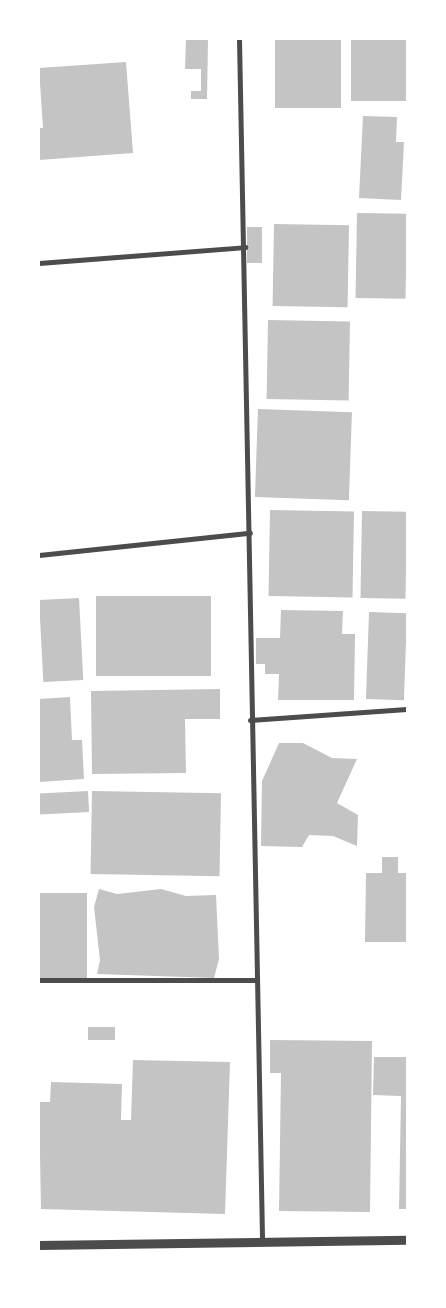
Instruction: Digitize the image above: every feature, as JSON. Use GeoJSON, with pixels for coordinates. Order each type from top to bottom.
{"type":"FeatureCollection","features":[{"type":"Feature","properties":{"kind":"street"},"geometry":{"type":"LineString","coordinates":[[239,39],[250,533],[250,720],[262,1242]]}},
{"type":"Feature","properties":{"kind":"street"},"geometry":{"type":"LineString","coordinates":[[39,263],[245,248]]}},
{"type":"Feature","properties":{"kind":"street"},"geometry":{"type":"LineString","coordinates":[[39,555],[250,533]]}},
{"type":"Feature","properties":{"kind":"street"},"geometry":{"type":"LineString","coordinates":[[250,720],[407,709]]}},
{"type":"Feature","properties":{"kind":"street"},"geometry":{"type":"LineString","coordinates":[[39,980],[257,980]]}},
{"type":"Feature","properties":{"kind":"street"},"geometry":{"type":"LineString","coordinates":[[39,1245],[407,1240]]}},
{"type":"Feature","properties":{"kind":"building"},"geometry":{"type":"Polygon","coordinates":[[[186,39],[208,39],[207,99],[191,99],[191,91],[201,91],[201,69],[185,69],[186,39]]]}},
{"type":"Feature","properties":{"kind":"building"},"geometry":{"type":"Polygon","coordinates":[[[275,39],[341,39],[341,108],[275,108],[275,39]]]}},
{"type":"Feature","properties":{"kind":"building"},"geometry":{"type":"Polygon","coordinates":[[[351,39],[407,39],[407,101],[351,101],[351,39]]]}},
{"type":"Feature","properties":{"kind":"building"},"geometry":{"type":"Polygon","coordinates":[[[126,62],[133,153],[39,160],[39,128],[43,128],[39,68],[126,62]]]}},
{"type":"Feature","properties":{"kind":"building"},"geometry":{"type":"Polygon","coordinates":[[[363,116],[397,117],[396,142],[404,142],[401,200],[359,198],[363,116]]]}},
{"type":"Feature","properties":{"kind":"building"},"geometry":{"type":"Polygon","coordinates":[[[357,213],[407,214],[406,299],[356,298],[357,213]]]}},
{"type":"Feature","properties":{"kind":"building"},"geometry":{"type":"Polygon","coordinates":[[[274,224],[349,225],[348,307],[273,306],[274,224]]]}},
{"type":"Feature","properties":{"kind":"building"},"geometry":{"type":"Polygon","coordinates":[[[247,227],[262,227],[262,263],[247,263],[247,227]]]}},
{"type":"Feature","properties":{"kind":"building"},"geometry":{"type":"Polygon","coordinates":[[[268,320],[350,321],[349,400],[267,399],[268,320]]]}},
{"type":"Feature","properties":{"kind":"building"},"geometry":{"type":"Polygon","coordinates":[[[258,409],[352,412],[349,500],[255,497],[258,409]]]}},
{"type":"Feature","properties":{"kind":"building"},"geometry":{"type":"Polygon","coordinates":[[[270,510],[354,511],[352,597],[268,596],[270,510]]]}},
{"type":"Feature","properties":{"kind":"building"},"geometry":{"type":"Polygon","coordinates":[[[362,511],[407,512],[405,599],[360,598],[362,511]]]}},
{"type":"Feature","properties":{"kind":"building"},"geometry":{"type":"Polygon","coordinates":[[[96,596],[211,596],[211,676],[96,676],[96,596]]]}},
{"type":"Feature","properties":{"kind":"building"},"geometry":{"type":"Polygon","coordinates":[[[79,598],[83,680],[43,682],[39,600],[79,598]]]}},
{"type":"Feature","properties":{"kind":"building"},"geometry":{"type":"Polygon","coordinates":[[[281,610],[343,611],[342,634],[355,634],[354,700],[278,700],[279,674],[265,674],[265,664],[256,664],[256,638],[280,638],[281,610]]]}},
{"type":"Feature","properties":{"kind":"building"},"geometry":{"type":"Polygon","coordinates":[[[369,612],[407,613],[404,700],[366,699],[369,612]]]}},
{"type":"Feature","properties":{"kind":"building"},"geometry":{"type":"Polygon","coordinates":[[[220,689],[220,719],[185,719],[186,773],[92,774],[91,691],[220,689]]]}},
{"type":"Feature","properties":{"kind":"building"},"geometry":{"type":"Polygon","coordinates":[[[70,697],[72,740],[82,740],[84,779],[39,782],[39,699],[70,697]]]}},
{"type":"Feature","properties":{"kind":"building"},"geometry":{"type":"Polygon","coordinates":[[[279,743],[303,743],[332,758],[357,759],[337,803],[358,815],[357,846],[333,836],[309,835],[302,847],[261,846],[262,781],[279,743]]]}},
{"type":"Feature","properties":{"kind":"building"},"geometry":{"type":"Polygon","coordinates":[[[88,791],[89,812],[40,815],[39,794],[88,791]]]}},
{"type":"Feature","properties":{"kind":"building"},"geometry":{"type":"Polygon","coordinates":[[[92,791],[221,793],[220,876],[91,874],[92,791]]]}},
{"type":"Feature","properties":{"kind":"building"},"geometry":{"type":"Polygon","coordinates":[[[382,857],[398,857],[398,873],[407,873],[407,942],[365,942],[366,873],[382,873],[382,857]]]}},
{"type":"Feature","properties":{"kind":"building"},"geometry":{"type":"Polygon","coordinates":[[[99,889],[117,894],[161,889],[186,896],[216,895],[219,959],[214,978],[97,974],[100,960],[94,907],[99,889]]]}},
{"type":"Feature","properties":{"kind":"building"},"geometry":{"type":"Polygon","coordinates":[[[39,893],[87,893],[87,979],[39,979],[39,893]]]}},
{"type":"Feature","properties":{"kind":"building"},"geometry":{"type":"Polygon","coordinates":[[[88,1027],[115,1027],[115,1040],[88,1040],[88,1027]]]}},
{"type":"Feature","properties":{"kind":"building"},"geometry":{"type":"Polygon","coordinates":[[[270,1040],[372,1041],[370,1212],[279,1211],[281,1073],[270,1073],[270,1040]]]}},
{"type":"Feature","properties":{"kind":"building"},"geometry":{"type":"Polygon","coordinates":[[[374,1057],[407,1057],[407,1209],[399,1209],[401,1096],[373,1095],[374,1057]]]}},
{"type":"Feature","properties":{"kind":"building"},"geometry":{"type":"Polygon","coordinates":[[[133,1060],[230,1062],[225,1214],[41,1209],[39,1102],[50,1102],[51,1082],[122,1084],[121,1120],[131,1120],[133,1060]]]}}]}
